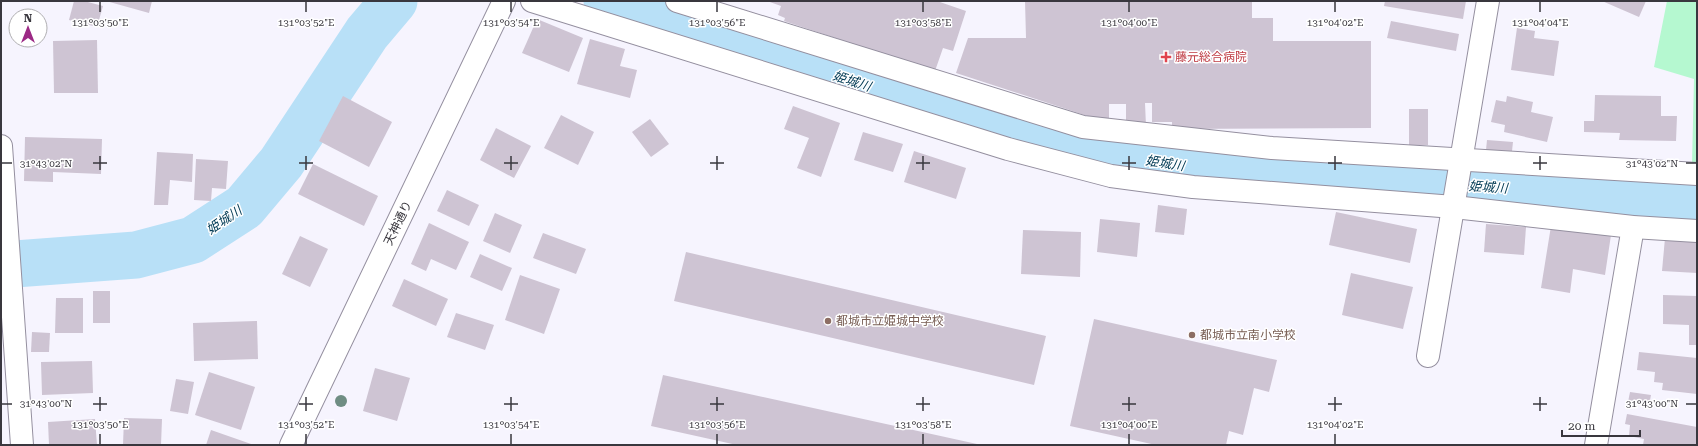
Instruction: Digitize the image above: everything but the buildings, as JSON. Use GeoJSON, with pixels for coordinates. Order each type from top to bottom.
{"type":"FeatureCollection","features":[{"type":"Feature","properties":{"kind":"street","name":"天神通り"},"geometry":{"type":"LineString","coordinates":[[291,445],[504,1]]}},
{"type":"Feature","properties":{"kind":"street"},"geometry":{"type":"LineString","coordinates":[[532,1],[1008,149],[1111,176],[1193,187],[1454,207],[1633,227],[1697,231]]}},
{"type":"Feature","properties":{"kind":"street"},"geometry":{"type":"LineString","coordinates":[[677,1],[1083,127],[1272,148],[1697,174]]}},
{"type":"Feature","properties":{"kind":"street"},"geometry":{"type":"LineString","coordinates":[[1428,356],[1454,207],[1460,159],[1488,1]]}},
{"type":"Feature","properties":{"kind":"street"},"geometry":{"type":"LineString","coordinates":[[1,146],[6,229],[5,282],[22,445]]}},
{"type":"Feature","properties":{"kind":"street"},"geometry":{"type":"LineString","coordinates":[[1596,445],[1633,227]]}},
{"type":"Feature","properties":{"kind":"green space"},"geometry":{"type":"Polygon","coordinates":[[[1667,1],[1697,1],[1697,164],[1692,164],[1694,79],[1654,67],[1667,1]]]}},
{"type":"Feature","properties":{"kind":"waterway","name":"姫城川"},"geometry":{"type":"LineString","coordinates":[[1,265],[136,255],[193,240],[244,207],[281,163],[367,33],[394,1]]}},
{"type":"Feature","properties":{"kind":"waterway","name":"姫城川"},"geometry":{"type":"LineString","coordinates":[[607,1],[870,87],[1095,152],[1211,171],[1451,184],[1697,203]]}},
{"type":"Feature","properties":{"kind":"place","name":"藤元総合病院"},"geometry":{"type":"Point","coordinates":[1166,57]}},
{"type":"Feature","properties":{"kind":"place","name":"都城市立姫城中学校"},"geometry":{"type":"Point","coordinates":[828,321]}},
{"type":"Feature","properties":{"kind":"place","name":"都城市立南小学校"},"geometry":{"type":"Point","coordinates":[1192,335]}}]}
